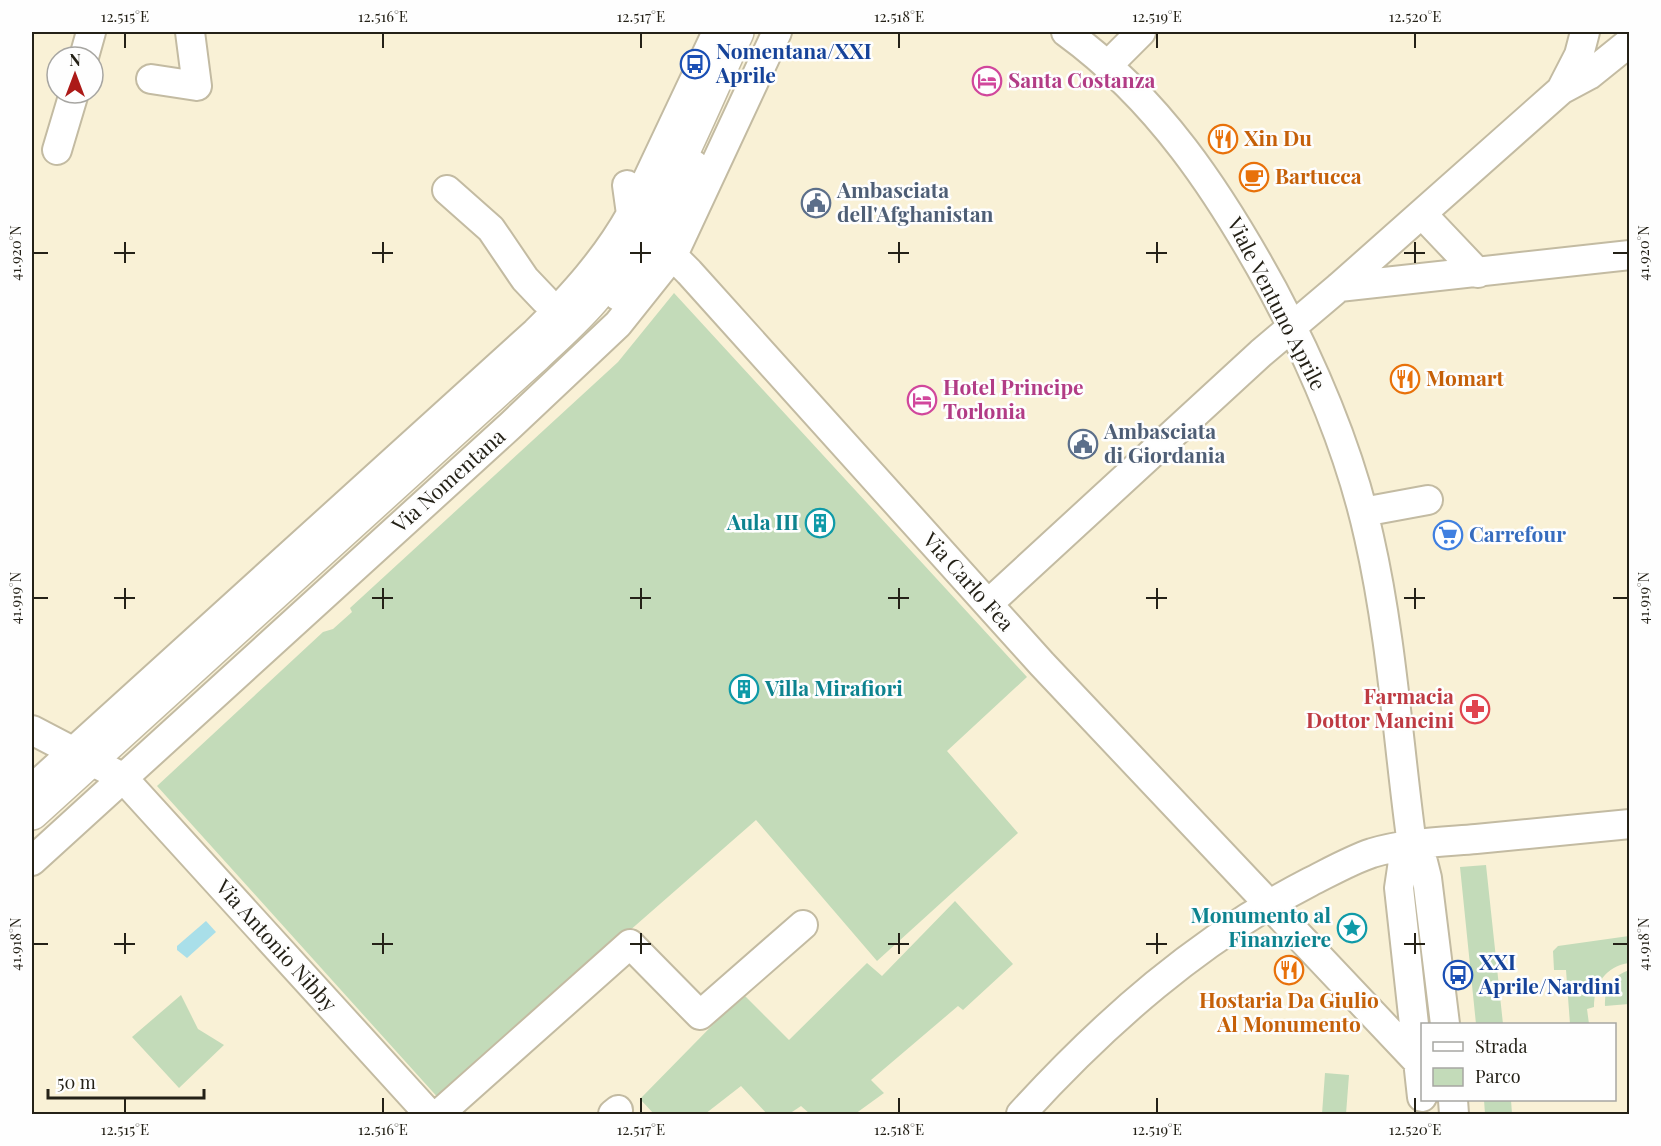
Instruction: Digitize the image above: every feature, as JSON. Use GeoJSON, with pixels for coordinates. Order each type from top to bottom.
{"type":"FeatureCollection","features":[{"type":"Feature","properties":{"kind":"main road","name":"Via Nomentana"},"geometry":{"type":"LineString","coordinates":[[32,813],[67,761],[568,326],[609,278],[651,235],[662,194],[737,32]]}},
{"type":"Feature","properties":{"kind":"street"},"geometry":{"type":"LineString","coordinates":[[151,78],[197,86],[190,32]]}},
{"type":"Feature","properties":{"kind":"street","name":"Via Nomentana"},"geometry":{"type":"LineString","coordinates":[[32,789],[67,761],[545,300],[572,270],[627,185],[698,32]]}},
{"type":"Feature","properties":{"kind":"street","name":"Via Nomentana"},"geometry":{"type":"LineString","coordinates":[[651,235],[717,32]]}},
{"type":"Feature","properties":{"kind":"street","name":"Via Nomentana"},"geometry":{"type":"LineString","coordinates":[[651,235],[671,214],[756,32]]}},
{"type":"Feature","properties":{"kind":"street","name":"Via Nomentana"},"geometry":{"type":"LineString","coordinates":[[651,235],[777,32]]}},
{"type":"Feature","properties":{"kind":"street","name":"Viale Ventuno Aprile"},"geometry":{"type":"LineString","coordinates":[[1066,32],[1107,66],[1161,121],[1215,191],[1243,235],[1292,327],[1324,398],[1363,512],[1379,589],[1412,845],[1423,862],[1427,878],[1445,1023]]}},
{"type":"Feature","properties":{"kind":"street"},"geometry":{"type":"LineString","coordinates":[[1107,66],[1141,32]]}},
{"type":"Feature","properties":{"kind":"street"},"geometry":{"type":"LineString","coordinates":[[1561,90],[1579,55],[1585,32]]}},
{"type":"Feature","properties":{"kind":"street"},"geometry":{"type":"LineString","coordinates":[[988,604],[1261,353],[1561,90],[1589,75],[1629,42]]}},
{"type":"Feature","properties":{"kind":"street"},"geometry":{"type":"LineString","coordinates":[[57,150],[70,105]]}},
{"type":"Feature","properties":{"kind":"street"},"geometry":{"type":"LineString","coordinates":[[627,185],[628,201],[651,235]]}},
{"type":"Feature","properties":{"kind":"street"},"geometry":{"type":"LineString","coordinates":[[447,190],[491,229],[525,279],[545,300]]}},
{"type":"Feature","properties":{"kind":"street"},"geometry":{"type":"LineString","coordinates":[[1422,214],[1478,273]]}},
{"type":"Feature","properties":{"kind":"street","name":"Via Carlo Fea"},"geometry":{"type":"LineString","coordinates":[[651,235],[988,604],[1419,1063]]}},
{"type":"Feature","properties":{"kind":"street"},"geometry":{"type":"LineString","coordinates":[[1339,287],[1629,255]]}},
{"type":"Feature","properties":{"kind":"street"},"geometry":{"type":"LineString","coordinates":[[1363,512],[1428,500]]}},
{"type":"Feature","properties":{"kind":"street","name":"Via Nomentana"},"geometry":{"type":"LineString","coordinates":[[32,835],[67,761]]}},
{"type":"Feature","properties":{"kind":"street","name":"Via Nomentana"},"geometry":{"type":"LineString","coordinates":[[32,861],[67,761]]}},
{"type":"Feature","properties":{"kind":"street","name":"Via Antonio Nibby"},"geometry":{"type":"LineString","coordinates":[[67,761],[429,1114]]}},
{"type":"Feature","properties":{"kind":"street"},"geometry":{"type":"LineString","coordinates":[[1021,1114],[1070,1062],[1131,1005],[1222,935],[1269,905],[1363,857],[1412,845],[1629,824]]}},
{"type":"Feature","properties":{"kind":"street","name":"Viale Ventuno Aprile"},"geometry":{"type":"LineString","coordinates":[[1412,845],[1403,861],[1399,888],[1421,1080]]}},
{"type":"Feature","properties":{"kind":"street"},"geometry":{"type":"LineString","coordinates":[[439,1114],[630,944],[700,1015],[803,925]]}},
{"type":"Feature","properties":{"kind":"green space","name":"Villa Mirafiori"},"geometry":{"type":"Polygon","coordinates":[[[674,293],[1027,677],[947,751],[1018,833],[877,961],[756,820],[580,974],[441,1101],[157,786],[323,632],[333,629],[352,612],[350,608],[618,362],[674,293]]]}},
{"type":"Feature","properties":{"kind":"green space"},"geometry":{"type":"Polygon","coordinates":[[[1486,865],[1503,1023],[1476,1023],[1460,867],[1486,865]]]}},
{"type":"Feature","properties":{"kind":"green space"},"geometry":{"type":"Polygon","coordinates":[[[955,901],[1013,964],[963,1010],[958,1006],[871,1080],[884,1093],[855,1114],[810,1114],[801,1106],[789,1114],[767,1114],[741,1086],[705,1114],[654,1114],[640,1099],[743,994],[789,1040],[867,963],[882,976],[955,901]]]}},
{"type":"Feature","properties":{"kind":"green space"},"geometry":{"type":"Polygon","coordinates":[[[1629,936],[1629,963],[1614,968],[1603,978],[1596,991],[1594,1007],[1587,1009],[1589,1023],[1570,1023],[1566,970],[1554,970],[1553,951],[1558,946],[1629,936]]]}},
{"type":"Feature","properties":{"kind":"green space"},"geometry":{"type":"Polygon","coordinates":[[[1629,970],[1629,1004],[1605,1006],[1610,984],[1629,970]]]}},
{"type":"Feature","properties":{"kind":"green space"},"geometry":{"type":"Polygon","coordinates":[[[181,995],[198,1029],[224,1045],[179,1088],[132,1037],[181,995]]]}},
{"type":"Feature","properties":{"kind":"green space"},"geometry":{"type":"Polygon","coordinates":[[[1325,1073],[1349,1075],[1346,1114],[1322,1114],[1325,1073]]]}},
{"type":"Feature","properties":{"kind":"green space"},"geometry":{"type":"Polygon","coordinates":[[[1484,1101],[1511,1101],[1512,1114],[1485,1114],[1484,1101]]]}},
{"type":"Feature","properties":{"kind":"water"},"geometry":{"type":"Polygon","coordinates":[[[206,921],[216,932],[187,958],[177,950],[177,946],[206,921]]]}},
{"type":"Feature","properties":{"kind":"place","name":"Nomentana/XXI Aprile"},"geometry":{"type":"Point","coordinates":[695,64]}},
{"type":"Feature","properties":{"kind":"place","name":"Santa Costanza"},"geometry":{"type":"Point","coordinates":[987,81]}},
{"type":"Feature","properties":{"kind":"place","name":"Xin Du"},"geometry":{"type":"Point","coordinates":[1223,139]}},
{"type":"Feature","properties":{"kind":"place","name":"Bartucca"},"geometry":{"type":"Point","coordinates":[1254,177]}},
{"type":"Feature","properties":{"kind":"place","name":"Ambasciata dell'Afghanistan"},"geometry":{"type":"Point","coordinates":[816,203]}},
{"type":"Feature","properties":{"kind":"place","name":"Momart"},"geometry":{"type":"Point","coordinates":[1405,379]}},
{"type":"Feature","properties":{"kind":"place","name":"Hotel Principe Torlonia"},"geometry":{"type":"Point","coordinates":[922,400]}},
{"type":"Feature","properties":{"kind":"place","name":"Ambasciata di Giordania"},"geometry":{"type":"Point","coordinates":[1083,444]}},
{"type":"Feature","properties":{"kind":"place","name":"Aula III"},"geometry":{"type":"Point","coordinates":[820,523]}},
{"type":"Feature","properties":{"kind":"place","name":"Carrefour"},"geometry":{"type":"Point","coordinates":[1448,535]}},
{"type":"Feature","properties":{"kind":"place","name":"Villa Mirafiori"},"geometry":{"type":"Point","coordinates":[744,689]}},
{"type":"Feature","properties":{"kind":"place","name":"Farmacia Dottor Mancini"},"geometry":{"type":"Point","coordinates":[1475,709]}},
{"type":"Feature","properties":{"kind":"place","name":"Monumento al Finanziere"},"geometry":{"type":"Point","coordinates":[1352,928]}},
{"type":"Feature","properties":{"kind":"place","name":"Hostaria Da Giulio Al Monumento"},"geometry":{"type":"Point","coordinates":[1289,970]}},
{"type":"Feature","properties":{"kind":"place","name":"XXI Aprile/Nardini"},"geometry":{"type":"Point","coordinates":[1458,975]}}]}
